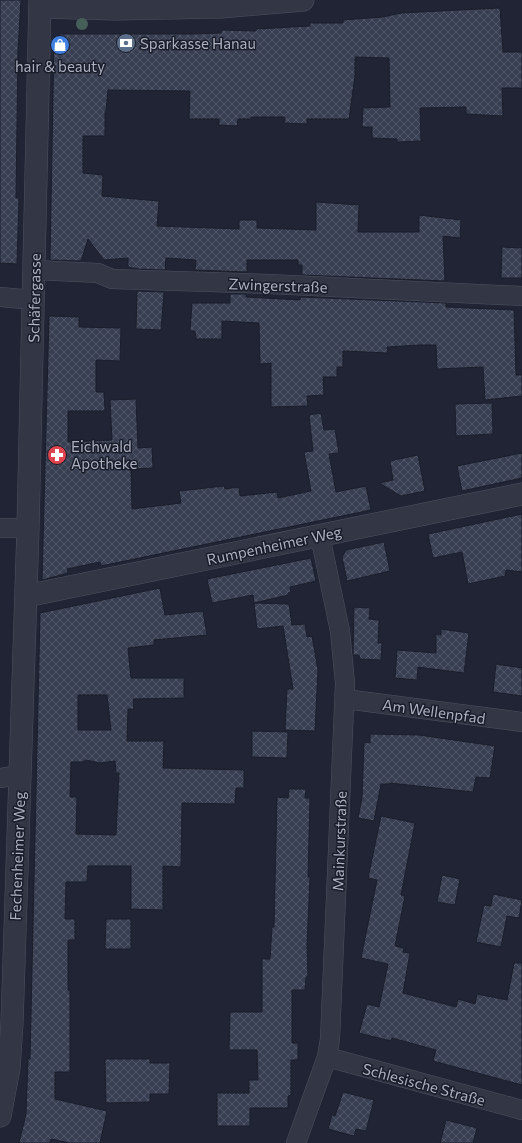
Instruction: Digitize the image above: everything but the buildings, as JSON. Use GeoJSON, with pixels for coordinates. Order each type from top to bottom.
{"type":"FeatureCollection","features":[{"type":"Feature","properties":{"kind":"street"},"geometry":{"type":"LineString","coordinates":[[40,4],[115,9],[221,8],[303,0]]}},
{"type":"Feature","properties":{"kind":"street","name":"Schäfergasse"},"geometry":{"type":"LineString","coordinates":[[26,596],[35,270],[40,4]]}},
{"type":"Feature","properties":{"kind":"street","name":"Zwingerstraße"},"geometry":{"type":"LineString","coordinates":[[35,270],[98,273],[112,279],[269,284],[522,296]]}},
{"type":"Feature","properties":{"kind":"street"},"geometry":{"type":"LineString","coordinates":[[0,297],[34,300]]}},
{"type":"Feature","properties":{"kind":"street","name":"Rumpenheimer Weg"},"geometry":{"type":"LineString","coordinates":[[26,596],[522,494]]}},
{"type":"Feature","properties":{"kind":"street"},"geometry":{"type":"LineString","coordinates":[[0,528],[28,528]]}},
{"type":"Feature","properties":{"kind":"street","name":"Mainkurstraße"},"geometry":{"type":"LineString","coordinates":[[296,1143],[327,1057],[330,1039],[345,699],[340,632],[320,536]]}},
{"type":"Feature","properties":{"kind":"street","name":"Fechenheimer Weg"},"geometry":{"type":"LineString","coordinates":[[0,1116],[9,1068],[12,1023],[10,776],[26,596]]}},
{"type":"Feature","properties":{"kind":"street","name":"Am Wellenpfad"},"geometry":{"type":"LineString","coordinates":[[345,699],[522,722]]}},
{"type":"Feature","properties":{"kind":"street","name":"Schlesische Straße"},"geometry":{"type":"LineString","coordinates":[[327,1057],[522,1110]]}},
{"type":"Feature","properties":{"kind":"place","name":"Sparkasse Hanau"},"geometry":{"type":"Point","coordinates":[126,43]}},
{"type":"Feature","properties":{"kind":"place","name":"hair & beauty"},"geometry":{"type":"Point","coordinates":[60,45]}},
{"type":"Feature","properties":{"kind":"place","name":"Eichwald Apotheke"},"geometry":{"type":"Point","coordinates":[57,455]}}]}
